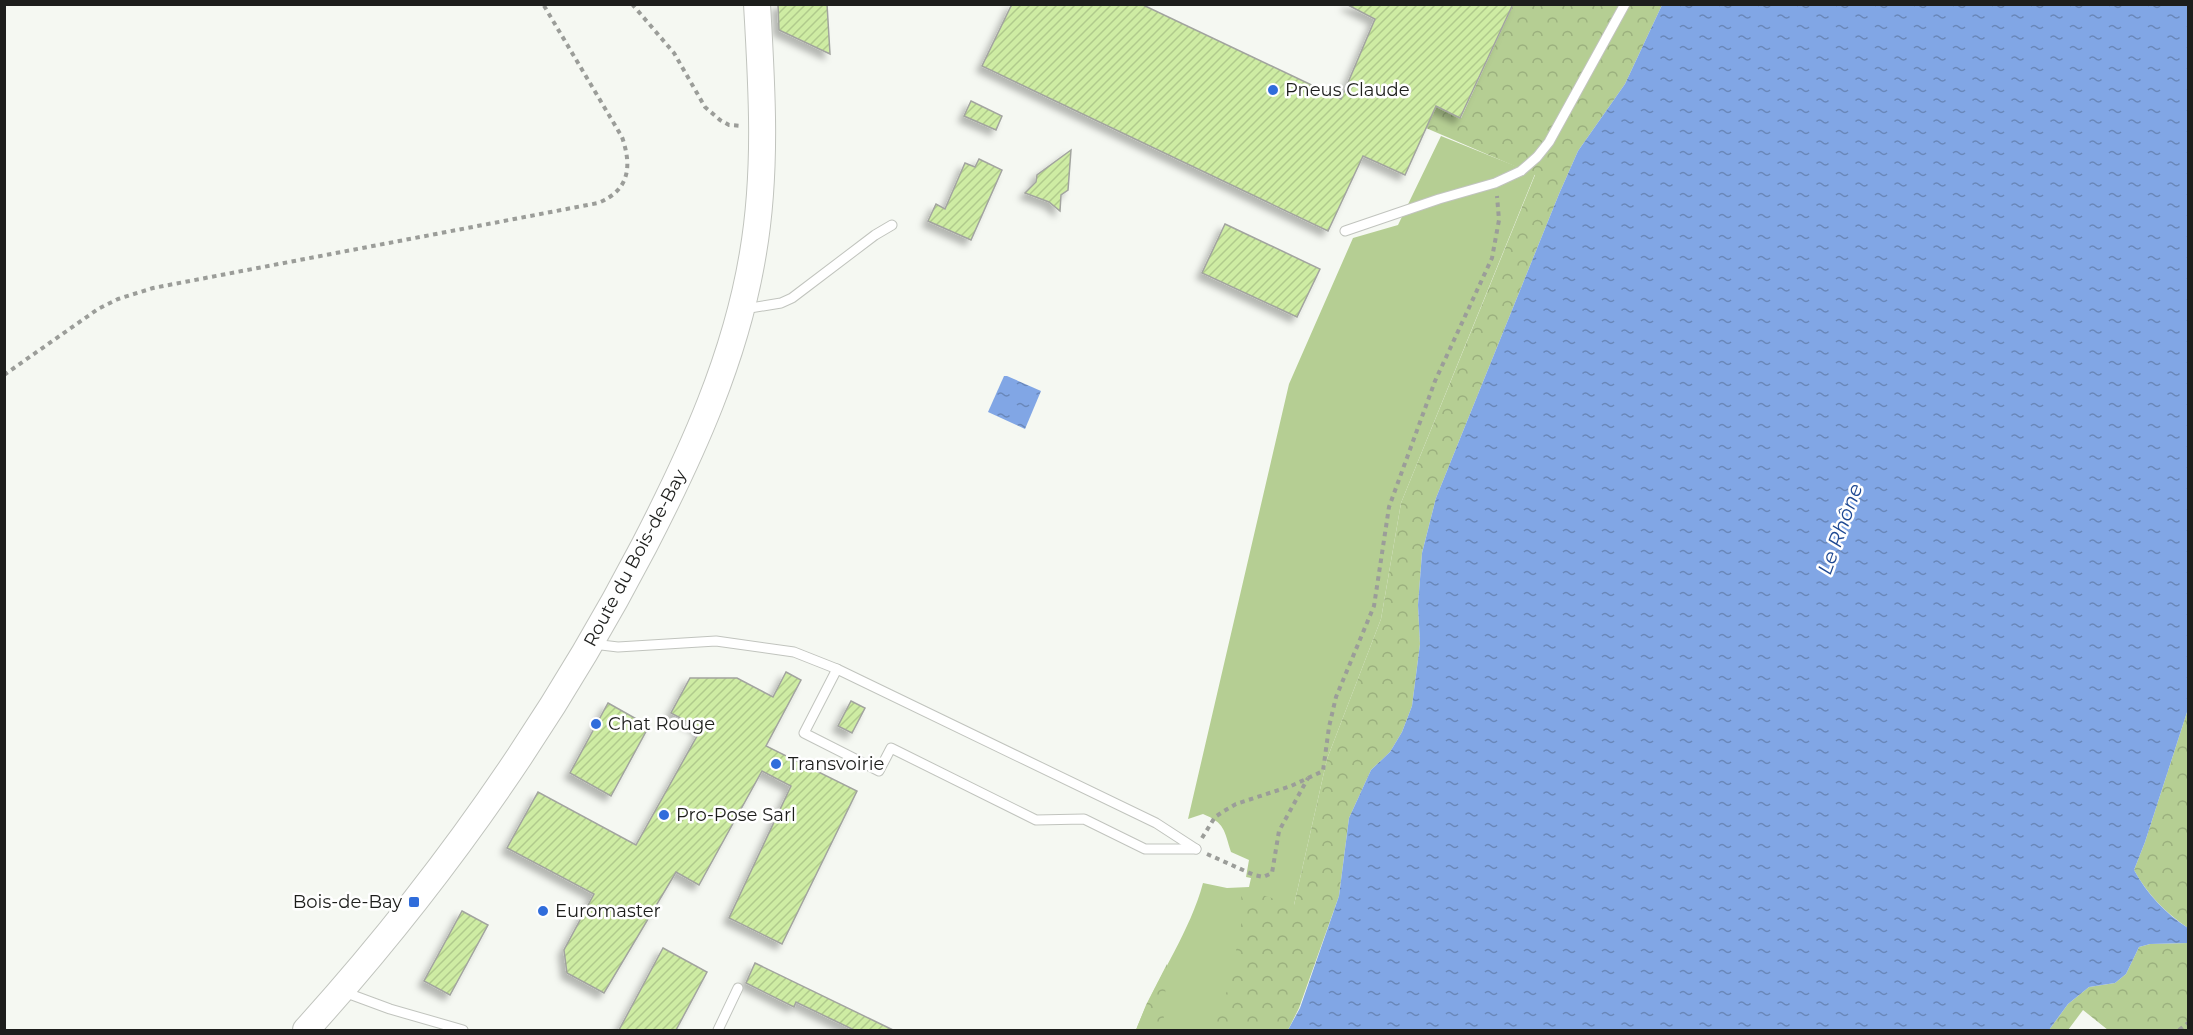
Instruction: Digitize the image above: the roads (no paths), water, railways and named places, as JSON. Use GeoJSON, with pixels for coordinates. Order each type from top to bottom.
{"type":"FeatureCollection","features":[{"type":"Feature","properties":{"kind":"main road","name":"Route du Bois-de-Bay"},"geometry":{"type":"LineString","coordinates":[[306,1030],[342,991],[420,895],[476,821],[526,747],[591,643],[645,545],[698,437],[718,385],[741,309],[753,254],[761,195],[763,128],[758,4]]}},
{"type":"Feature","properties":{"kind":"lane"},"geometry":{"type":"LineString","coordinates":[[1345,231],[1439,199],[1495,183],[1521,171],[1549,142],[1625,4]]}},
{"type":"Feature","properties":{"kind":"lane"},"geometry":{"type":"LineString","coordinates":[[741,309],[781,303],[792,298],[892,225]]}},
{"type":"Feature","properties":{"kind":"lane"},"geometry":{"type":"LineString","coordinates":[[591,643],[618,647],[716,641],[794,652],[837,669],[1156,823],[1196,849],[1145,849],[1084,819],[1036,820],[891,748],[879,771],[804,733],[837,669]]}},
{"type":"Feature","properties":{"kind":"lane"},"geometry":{"type":"LineString","coordinates":[[718,1030],[738,988]]}},
{"type":"Feature","properties":{"kind":"lane"},"geometry":{"type":"LineString","coordinates":[[342,991],[390,1009],[463,1030]]}},
{"type":"Feature","properties":{"kind":"water","name":"Le Rhône"},"geometry":{"type":"Polygon","coordinates":[[[1662,5],[2188,5],[2188,709],[2134,870],[2158,903],[2188,928],[2188,943],[2150,944],[2139,947],[2126,974],[2115,983],[2089,987],[2068,1004],[2049,1030],[1288,1030],[1300,1008],[1339,896],[1349,818],[1371,770],[1390,752],[1402,732],[1412,706],[1420,644],[1418,605],[1422,553],[1436,498],[1578,151],[1625,84],[1662,5]]]}},
{"type":"Feature","properties":{"kind":"water"},"geometry":{"type":"Polygon","coordinates":[[[1004,376],[1041,391],[1025,429],[988,412],[1004,376]]]}},
{"type":"Feature","properties":{"kind":"place","name":"Pneus Claude"},"geometry":{"type":"Point","coordinates":[1273,90]}},
{"type":"Feature","properties":{"kind":"place","name":"Chat Rouge"},"geometry":{"type":"Point","coordinates":[596,724]}},
{"type":"Feature","properties":{"kind":"place","name":"Transvoirie"},"geometry":{"type":"Point","coordinates":[776,764]}},
{"type":"Feature","properties":{"kind":"place","name":"Pro-Pose Sarl"},"geometry":{"type":"Point","coordinates":[664,815]}},
{"type":"Feature","properties":{"kind":"place","name":"Bois-de-Bay"},"geometry":{"type":"Point","coordinates":[414,902]}},
{"type":"Feature","properties":{"kind":"place","name":"Euromaster"},"geometry":{"type":"Point","coordinates":[543,911]}}]}
